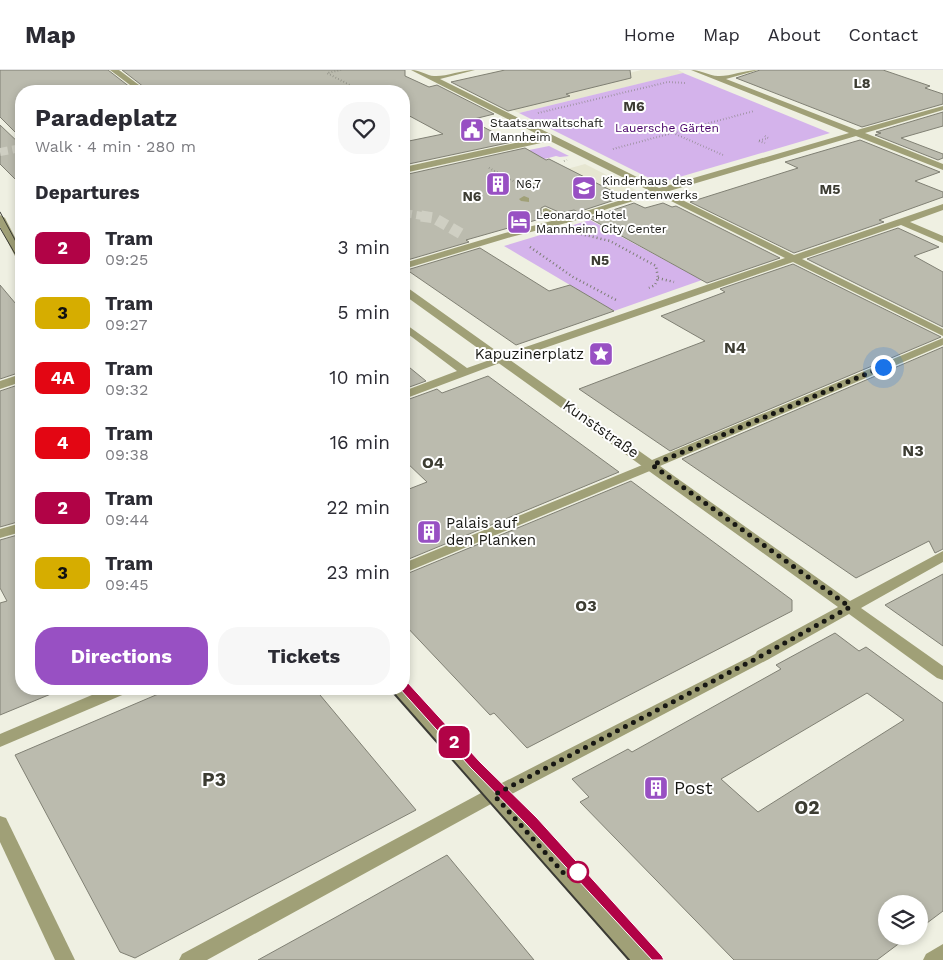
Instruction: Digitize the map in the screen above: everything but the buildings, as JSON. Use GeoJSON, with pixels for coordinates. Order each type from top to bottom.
{"type":"FeatureCollection","features":[{"type":"Feature","properties":{"kind":"street"},"geometry":{"type":"LineString","coordinates":[[114,70],[135,85]]}},
{"type":"Feature","properties":{"kind":"street"},"geometry":{"type":"LineString","coordinates":[[415,70],[943,333]]}},
{"type":"Feature","properties":{"kind":"street"},"geometry":{"type":"LineString","coordinates":[[432,78],[471,70]]}},
{"type":"Feature","properties":{"kind":"street"},"geometry":{"type":"LineString","coordinates":[[695,70],[943,167]]}},
{"type":"Feature","properties":{"kind":"street"},"geometry":{"type":"LineString","coordinates":[[718,79],[754,70]]}},
{"type":"Feature","properties":{"kind":"street"},"geometry":{"type":"LineString","coordinates":[[410,264],[508,235],[565,221],[607,206],[943,108]]}},
{"type":"Feature","properties":{"kind":"street"},"geometry":{"type":"LineString","coordinates":[[410,169],[551,138]]}},
{"type":"Feature","properties":{"kind":"street"},"geometry":{"type":"LineString","coordinates":[[410,393],[501,359],[943,207]]}},
{"type":"Feature","properties":{"kind":"street"},"geometry":{"type":"LineString","coordinates":[[546,211],[565,221]]}},
{"type":"Feature","properties":{"kind":"street"},"geometry":{"type":"LineString","coordinates":[[0,218],[15,246]]}},
{"type":"Feature","properties":{"kind":"street"},"geometry":{"type":"LineString","coordinates":[[901,221],[943,240]]}},
{"type":"Feature","properties":{"kind":"street"},"geometry":{"type":"LineString","coordinates":[[0,244],[12,242]]}},
{"type":"Feature","properties":{"kind":"street","name":"Kunststraße"},"geometry":{"type":"LineString","coordinates":[[410,294],[943,674]]}},
{"type":"Feature","properties":{"kind":"street"},"geometry":{"type":"LineString","coordinates":[[410,330],[466,372]]}},
{"type":"Feature","properties":{"kind":"street"},"geometry":{"type":"LineString","coordinates":[[410,566],[943,341]]}},
{"type":"Feature","properties":{"kind":"street"},"geometry":{"type":"LineString","coordinates":[[0,385],[15,380]]}},
{"type":"Feature","properties":{"kind":"street"},"geometry":{"type":"LineString","coordinates":[[0,534],[15,529]]}},
{"type":"Feature","properties":{"kind":"street"},"geometry":{"type":"LineString","coordinates":[[189,960],[290,903],[763,655],[943,556]]}},
{"type":"Feature","properties":{"kind":"street"},"geometry":{"type":"LineString","coordinates":[[0,741],[107,695]]}},
{"type":"Feature","properties":{"kind":"street"},"geometry":{"type":"LineString","coordinates":[[404,695],[641,960]]}},
{"type":"Feature","properties":{"kind":"street"},"geometry":{"type":"LineString","coordinates":[[0,823],[65,960]]}},
{"type":"Feature","properties":{"kind":"street"},"geometry":{"type":"LineString","coordinates":[[933,960],[943,952]]}},
{"type":"Feature","properties":{"kind":"path"},"geometry":{"type":"LineString","coordinates":[[341,70],[327,73],[350,85]]}},
{"type":"Feature","properties":{"kind":"path"},"geometry":{"type":"LineString","coordinates":[[513,119],[668,82],[686,83]]}},
{"type":"Feature","properties":{"kind":"path"},"geometry":{"type":"LineString","coordinates":[[745,107],[762,114]]}},
{"type":"Feature","properties":{"kind":"path"},"geometry":{"type":"LineString","coordinates":[[586,156],[754,111]]}},
{"type":"Feature","properties":{"kind":"path"},"geometry":{"type":"LineString","coordinates":[[672,132],[724,155],[715,158]]}},
{"type":"Feature","properties":{"kind":"path"},"geometry":{"type":"LineString","coordinates":[[765,136],[768,138],[758,141],[765,144]]}},
{"type":"Feature","properties":{"kind":"path"},"geometry":{"type":"LineString","coordinates":[[757,146],[773,142]]}},
{"type":"Feature","properties":{"kind":"path"},"geometry":{"type":"LineString","coordinates":[[575,234],[610,241],[656,266],[658,278],[655,285],[645,290]]}},
{"type":"Feature","properties":{"kind":"path"},"geometry":{"type":"LineString","coordinates":[[528,246],[573,277],[618,300],[635,313]]}},
{"type":"Feature","properties":{"kind":"path"},"geometry":{"type":"LineString","coordinates":[[658,278],[681,283]]}},
{"type":"Feature","properties":{"kind":"shaded area"},"geometry":{"type":"Polygon","coordinates":[[[505,70],[626,74],[641,70],[678,70],[684,73],[519,113],[454,82],[505,70]]]}},
{"type":"Feature","properties":{"kind":"shaded area","name":"Kinderhaus des Studentenwerks"},"geometry":{"type":"Polygon","coordinates":[[[585,164],[636,190],[573,208],[524,181],[585,164]]]}},
{"type":"Feature","properties":{"kind":"green space","name":"Lauersche Gärten"},"geometry":{"type":"Polygon","coordinates":[[[683,73],[830,133],[659,183],[519,113],[683,73]]]}},
{"type":"Feature","properties":{"kind":"green space"},"geometry":{"type":"Polygon","coordinates":[[[549,146],[569,156],[556,156],[533,162],[499,156],[549,146]]]}},
{"type":"Feature","properties":{"kind":"green space"},"geometry":{"type":"Polygon","coordinates":[[[590,220],[702,280],[614,311],[504,246],[590,220]]]}},
{"type":"Feature","properties":{"kind":"tunnel"},"geometry":{"type":"LineString","coordinates":[[0,152],[15,149]]}},
{"type":"Feature","properties":{"kind":"tunnel"},"geometry":{"type":"LineString","coordinates":[[410,214],[428,217]]}},
{"type":"Feature","properties":{"kind":"tunnel"},"geometry":{"type":"LineString","coordinates":[[421,216],[434,218],[463,235]]}},
{"type":"Feature","properties":{"kind":"tram line"},"geometry":{"type":"LineString","coordinates":[[0,212],[15,240]]}},
{"type":"Feature","properties":{"kind":"tram line"},"geometry":{"type":"LineString","coordinates":[[0,228],[15,254]]}},
{"type":"Feature","properties":{"kind":"tram line"},"geometry":{"type":"LineString","coordinates":[[410,693],[475,765],[532,821],[657,960]]}},
{"type":"Feature","properties":{"kind":"tram line","name":"2"},"geometry":{"type":"LineString","coordinates":[[410,693],[475,765],[532,821],[657,960]]}},
{"type":"Feature","properties":{"kind":"tram line"},"geometry":{"type":"LineString","coordinates":[[395,695],[629,960]]}},
{"type":"Feature","properties":{"kind":"place","name":"Staatsanwaltschaft Mannheim"},"geometry":{"type":"Point","coordinates":[472,130]}},
{"type":"Feature","properties":{"kind":"place","name":"N6,7"},"geometry":{"type":"Point","coordinates":[498,184]}},
{"type":"Feature","properties":{"kind":"place","name":"Kinderhaus des Studentenwerks"},"geometry":{"type":"Point","coordinates":[584,188]}},
{"type":"Feature","properties":{"kind":"place","name":"Leonardo Hotel Mannheim City Center"},"geometry":{"type":"Point","coordinates":[519,222]}},
{"type":"Feature","properties":{"kind":"place","name":"Kapuzinerplatz"},"geometry":{"type":"Point","coordinates":[601,354]}},
{"type":"Feature","properties":{"kind":"place","name":"Palais auf den Planken"},"geometry":{"type":"Point","coordinates":[429,532]}},
{"type":"Feature","properties":{"kind":"place","name":"Post"},"geometry":{"type":"Point","coordinates":[656,788]}},
{"type":"Feature","properties":{"kind":"district","name":"L8"},"geometry":{"type":"Point","coordinates":[862,83]}},
{"type":"Feature","properties":{"kind":"district","name":"M6"},"geometry":{"type":"Point","coordinates":[634,106]}},
{"type":"Feature","properties":{"kind":"district","name":"M5"},"geometry":{"type":"Point","coordinates":[830,189]}},
{"type":"Feature","properties":{"kind":"district","name":"N6"},"geometry":{"type":"Point","coordinates":[472,196]}},
{"type":"Feature","properties":{"kind":"district","name":"N5"},"geometry":{"type":"Point","coordinates":[600,260]}},
{"type":"Feature","properties":{"kind":"district","name":"N4"},"geometry":{"type":"Point","coordinates":[735,347]}},
{"type":"Feature","properties":{"kind":"district","name":"N3"},"geometry":{"type":"Point","coordinates":[913,450]}},
{"type":"Feature","properties":{"kind":"district","name":"O4"},"geometry":{"type":"Point","coordinates":[433,462]}},
{"type":"Feature","properties":{"kind":"district","name":"O3"},"geometry":{"type":"Point","coordinates":[586,605]}},
{"type":"Feature","properties":{"kind":"district","name":"P3"},"geometry":{"type":"Point","coordinates":[214,779]}},
{"type":"Feature","properties":{"kind":"district","name":"O2"},"geometry":{"type":"Point","coordinates":[807,807]}},
{"type":"Feature","properties":{"kind":"route"},"geometry":{"type":"LineString","coordinates":[[578,872],[567,877],[494,795],[763,655],[850,607],[652,465],[883,367]]}}]}
